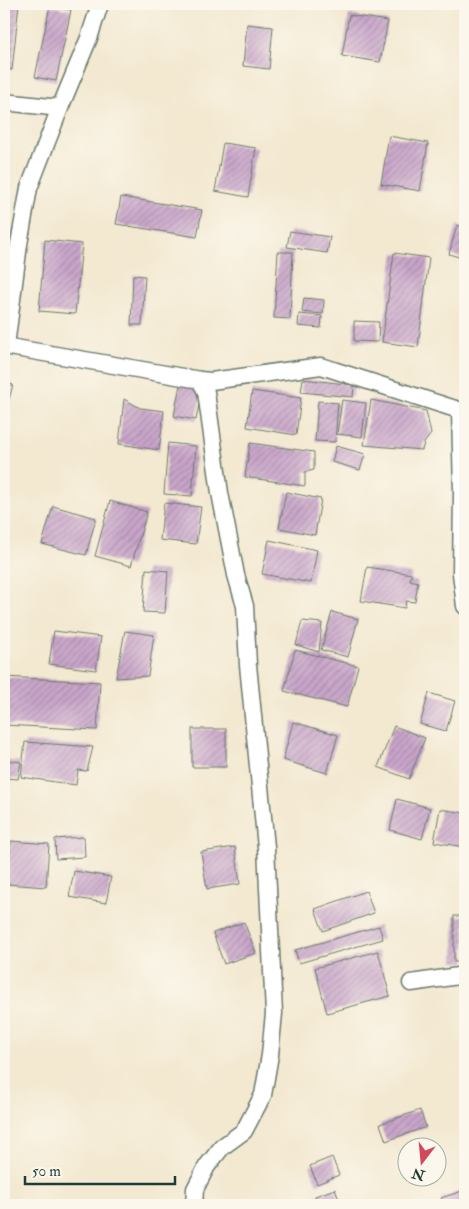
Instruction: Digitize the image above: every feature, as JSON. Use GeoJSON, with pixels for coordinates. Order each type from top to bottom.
{"type":"FeatureCollection","features":[{"type":"Feature","properties":{"kind":"street"},"geometry":{"type":"LineString","coordinates":[[100,4],[89,38],[29,188],[5,346],[211,381],[321,366],[463,412],[461,573],[465,606]]}},
{"type":"Feature","properties":{"kind":"street"},"geometry":{"type":"LineString","coordinates":[[4,102],[60,108]]}},
{"type":"Feature","properties":{"kind":"street"},"geometry":{"type":"LineString","coordinates":[[194,1205],[195,1189],[207,1166],[222,1147],[244,1131],[262,1095],[270,1055],[274,1012],[266,847],[248,665],[245,606],[236,575],[220,493],[206,392],[200,380]]}},
{"type":"Feature","properties":{"kind":"street"},"geometry":{"type":"LineString","coordinates":[[411,983],[465,975]]}},
{"type":"Feature","properties":{"kind":"building"},"geometry":{"type":"Polygon","coordinates":[[[4,4],[19,4],[12,70],[4,69],[4,4]]]}},
{"type":"Feature","properties":{"kind":"building"},"geometry":{"type":"Polygon","coordinates":[[[50,6],[71,10],[56,81],[35,77],[50,6]]]}},
{"type":"Feature","properties":{"kind":"building"},"geometry":{"type":"Polygon","coordinates":[[[349,15],[388,21],[380,62],[342,56],[349,15]]]}},
{"type":"Feature","properties":{"kind":"building"},"geometry":{"type":"Polygon","coordinates":[[[247,24],[273,27],[269,69],[243,66],[247,24]]]}},
{"type":"Feature","properties":{"kind":"building"},"geometry":{"type":"Polygon","coordinates":[[[389,136],[428,143],[420,191],[381,184],[389,136]]]}},
{"type":"Feature","properties":{"kind":"building"},"geometry":{"type":"Polygon","coordinates":[[[223,143],[256,148],[248,197],[215,191],[223,143]]]}},
{"type":"Feature","properties":{"kind":"building"},"geometry":{"type":"Polygon","coordinates":[[[121,197],[202,210],[197,237],[116,224],[121,197]]]}},
{"type":"Feature","properties":{"kind":"building"},"geometry":{"type":"Polygon","coordinates":[[[457,225],[465,228],[465,259],[449,254],[457,225]]]}},
{"type":"Feature","properties":{"kind":"building"},"geometry":{"type":"Polygon","coordinates":[[[290,231],[330,237],[327,253],[287,247],[290,231]]]}},
{"type":"Feature","properties":{"kind":"building"},"geometry":{"type":"Polygon","coordinates":[[[45,240],[82,244],[75,314],[39,311],[45,240]]]}},
{"type":"Feature","properties":{"kind":"building"},"geometry":{"type":"Polygon","coordinates":[[[278,252],[293,252],[290,319],[274,318],[278,252]]]}},
{"type":"Feature","properties":{"kind":"building"},"geometry":{"type":"Polygon","coordinates":[[[394,253],[429,258],[418,347],[382,342],[394,253]]]}},
{"type":"Feature","properties":{"kind":"building"},"geometry":{"type":"Polygon","coordinates":[[[133,275],[145,276],[142,325],[131,325],[133,275]]]}},
{"type":"Feature","properties":{"kind":"building"},"geometry":{"type":"Polygon","coordinates":[[[304,298],[324,300],[323,314],[302,312],[304,298]]]}},
{"type":"Feature","properties":{"kind":"building"},"geometry":{"type":"Polygon","coordinates":[[[299,314],[322,316],[321,328],[298,326],[299,314]]]}},
{"type":"Feature","properties":{"kind":"building"},"geometry":{"type":"Polygon","coordinates":[[[354,321],[379,322],[378,342],[354,341],[354,321]]]}},
{"type":"Feature","properties":{"kind":"building"},"geometry":{"type":"Polygon","coordinates":[[[303,379],[354,385],[353,397],[301,392],[303,379]]]}},
{"type":"Feature","properties":{"kind":"building"},"geometry":{"type":"Polygon","coordinates":[[[4,382],[13,385],[4,417],[4,382]]]}},
{"type":"Feature","properties":{"kind":"building"},"geometry":{"type":"Polygon","coordinates":[[[180,385],[202,388],[196,420],[174,416],[180,385]]]}},
{"type":"Feature","properties":{"kind":"building"},"geometry":{"type":"Polygon","coordinates":[[[252,391],[301,398],[296,435],[247,427],[252,391]]]}},
{"type":"Feature","properties":{"kind":"building"},"geometry":{"type":"Polygon","coordinates":[[[124,399],[140,408],[164,411],[159,450],[119,444],[124,399]]]}},
{"type":"Feature","properties":{"kind":"building"},"geometry":{"type":"Polygon","coordinates":[[[342,400],[366,403],[362,437],[337,434],[342,400]]]}},
{"type":"Feature","properties":{"kind":"building"},"geometry":{"type":"Polygon","coordinates":[[[371,400],[426,411],[431,434],[424,443],[422,450],[364,445],[371,400]]]}},
{"type":"Feature","properties":{"kind":"building"},"geometry":{"type":"Polygon","coordinates":[[[318,401],[338,403],[335,442],[315,441],[318,401]]]}},
{"type":"Feature","properties":{"kind":"building"},"geometry":{"type":"Polygon","coordinates":[[[168,443],[196,446],[192,496],[164,494],[168,443]]]}},
{"type":"Feature","properties":{"kind":"building"},"geometry":{"type":"Polygon","coordinates":[[[250,443],[314,452],[314,470],[305,472],[305,486],[245,477],[250,443]]]}},
{"type":"Feature","properties":{"kind":"building"},"geometry":{"type":"Polygon","coordinates":[[[336,446],[365,454],[360,470],[332,462],[336,446]]]}},
{"type":"Feature","properties":{"kind":"building"},"geometry":{"type":"Polygon","coordinates":[[[286,492],[321,499],[315,535],[279,528],[286,492]]]}},
{"type":"Feature","properties":{"kind":"building"},"geometry":{"type":"Polygon","coordinates":[[[110,501],[147,512],[131,566],[95,556],[110,501]]]}},
{"type":"Feature","properties":{"kind":"building"},"geometry":{"type":"Polygon","coordinates":[[[164,503],[201,507],[196,544],[160,540],[164,503]]]}},
{"type":"Feature","properties":{"kind":"building"},"geometry":{"type":"Polygon","coordinates":[[[53,506],[96,518],[86,555],[42,544],[53,506]]]}},
{"type":"Feature","properties":{"kind":"building"},"geometry":{"type":"Polygon","coordinates":[[[269,540],[317,550],[311,583],[262,574],[269,540]]]}},
{"type":"Feature","properties":{"kind":"building"},"geometry":{"type":"Polygon","coordinates":[[[367,567],[412,574],[410,580],[418,582],[415,602],[406,601],[405,608],[361,601],[367,567]]]}},
{"type":"Feature","properties":{"kind":"building"},"geometry":{"type":"Polygon","coordinates":[[[146,569],[168,571],[165,613],[143,612],[146,569]]]}},
{"type":"Feature","properties":{"kind":"building"},"geometry":{"type":"Polygon","coordinates":[[[332,612],[358,619],[348,657],[321,650],[332,612]]]}},
{"type":"Feature","properties":{"kind":"building"},"geometry":{"type":"Polygon","coordinates":[[[302,621],[322,623],[319,652],[296,645],[302,621]]]}},
{"type":"Feature","properties":{"kind":"building"},"geometry":{"type":"Polygon","coordinates":[[[54,631],[101,637],[96,670],[49,664],[54,631]]]}},
{"type":"Feature","properties":{"kind":"building"},"geometry":{"type":"Polygon","coordinates":[[[125,631],[154,635],[148,676],[116,678],[125,631]]]}},
{"type":"Feature","properties":{"kind":"building"},"geometry":{"type":"Polygon","coordinates":[[[295,650],[358,666],[347,707],[284,691],[295,650]]]}},
{"type":"Feature","properties":{"kind":"building"},"geometry":{"type":"Polygon","coordinates":[[[4,677],[100,682],[97,730],[4,725],[4,677]]]}},
{"type":"Feature","properties":{"kind":"building"},"geometry":{"type":"Polygon","coordinates":[[[429,693],[455,701],[446,731],[420,724],[429,693]]]}},
{"type":"Feature","properties":{"kind":"building"},"geometry":{"type":"Polygon","coordinates":[[[293,722],[338,735],[327,773],[283,760],[293,722]]]}},
{"type":"Feature","properties":{"kind":"building"},"geometry":{"type":"Polygon","coordinates":[[[394,726],[425,738],[409,779],[378,767],[394,726]]]}},
{"type":"Feature","properties":{"kind":"building"},"geometry":{"type":"Polygon","coordinates":[[[192,729],[226,729],[226,767],[192,767],[192,729]]]}},
{"type":"Feature","properties":{"kind":"building"},"geometry":{"type":"Polygon","coordinates":[[[25,742],[93,747],[87,771],[78,770],[76,785],[21,777],[25,742]]]}},
{"type":"Feature","properties":{"kind":"building"},"geometry":{"type":"Polygon","coordinates":[[[4,760],[21,762],[18,779],[4,778],[4,760]]]}},
{"type":"Feature","properties":{"kind":"building"},"geometry":{"type":"Polygon","coordinates":[[[397,799],[430,808],[422,839],[390,830],[397,799]]]}},
{"type":"Feature","properties":{"kind":"building"},"geometry":{"type":"Polygon","coordinates":[[[440,809],[465,813],[465,847],[434,842],[440,809]]]}},
{"type":"Feature","properties":{"kind":"building"},"geometry":{"type":"Polygon","coordinates":[[[84,837],[85,857],[56,859],[55,839],[84,837]]]}},
{"type":"Feature","properties":{"kind":"building"},"geometry":{"type":"Polygon","coordinates":[[[11,841],[49,844],[46,887],[7,884],[7,873],[4,873],[4,851],[10,852],[11,841]]]}},
{"type":"Feature","properties":{"kind":"building"},"geometry":{"type":"Polygon","coordinates":[[[235,847],[240,884],[207,889],[201,852],[235,847]]]}},
{"type":"Feature","properties":{"kind":"building"},"geometry":{"type":"Polygon","coordinates":[[[74,871],[111,877],[106,903],[69,897],[74,871]]]}},
{"type":"Feature","properties":{"kind":"building"},"geometry":{"type":"Polygon","coordinates":[[[366,891],[374,913],[323,931],[315,909],[366,891]]]}},
{"type":"Feature","properties":{"kind":"building"},"geometry":{"type":"Polygon","coordinates":[[[454,916],[465,916],[465,962],[454,962],[454,916]]]}},
{"type":"Feature","properties":{"kind":"building"},"geometry":{"type":"Polygon","coordinates":[[[244,922],[256,953],[224,964],[213,933],[244,922]]]}},
{"type":"Feature","properties":{"kind":"building"},"geometry":{"type":"Polygon","coordinates":[[[379,926],[383,939],[299,963],[295,950],[379,926]]]}},
{"type":"Feature","properties":{"kind":"building"},"geometry":{"type":"Polygon","coordinates":[[[378,951],[390,996],[327,1013],[315,968],[378,951]]]}},
{"type":"Feature","properties":{"kind":"building"},"geometry":{"type":"Polygon","coordinates":[[[420,1110],[426,1127],[386,1141],[380,1124],[420,1110]]]}},
{"type":"Feature","properties":{"kind":"building"},"geometry":{"type":"Polygon","coordinates":[[[332,1157],[339,1175],[317,1184],[310,1166],[332,1157]]]}},
{"type":"Feature","properties":{"kind":"building"},"geometry":{"type":"Polygon","coordinates":[[[335,1189],[341,1205],[318,1205],[315,1196],[335,1189]]]}},
{"type":"Feature","properties":{"kind":"building"},"geometry":{"type":"Polygon","coordinates":[[[465,1190],[465,1205],[444,1205],[441,1198],[465,1190]]]}}]}
